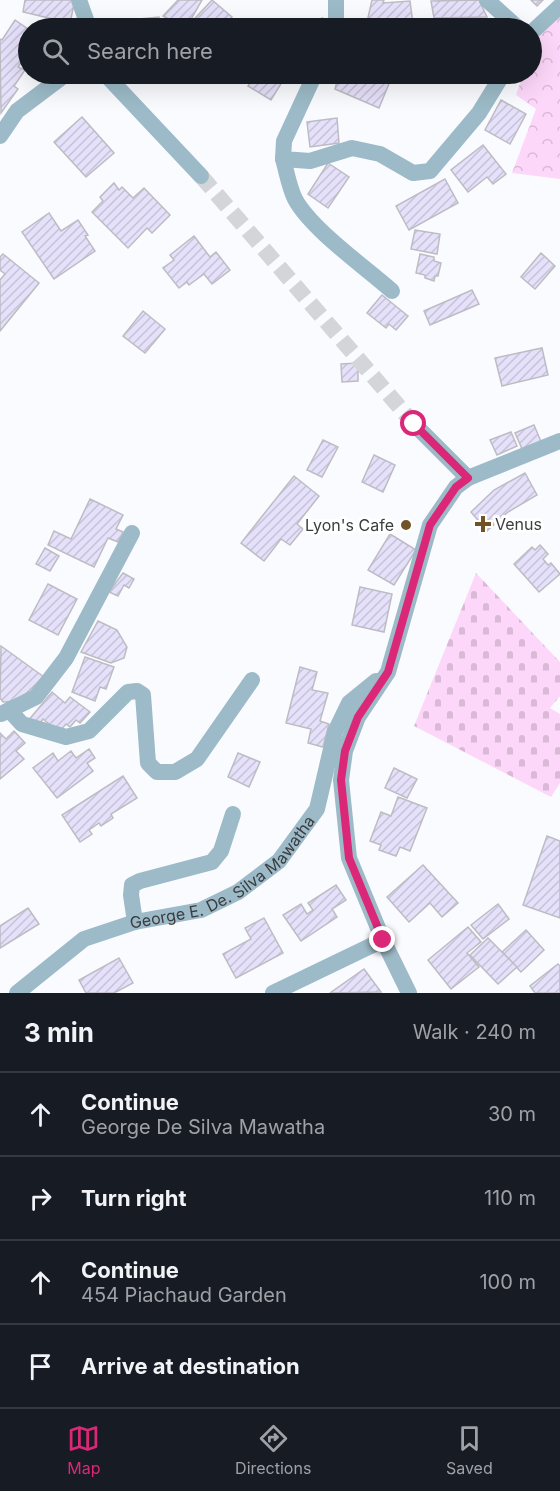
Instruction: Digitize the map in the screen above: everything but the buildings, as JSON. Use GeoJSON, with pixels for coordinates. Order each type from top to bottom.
{"type":"FeatureCollection","features":[{"type":"Feature","properties":{"kind":"street"},"geometry":{"type":"LineString","coordinates":[[79,0],[85,18]]}},
{"type":"Feature","properties":{"kind":"street"},"geometry":{"type":"LineString","coordinates":[[336,0],[336,18]]}},
{"type":"Feature","properties":{"kind":"street"},"geometry":{"type":"LineString","coordinates":[[487,0],[507,18]]}},
{"type":"Feature","properties":{"kind":"street"},"geometry":{"type":"LineString","coordinates":[[542,22],[560,6]]}},
{"type":"Feature","properties":{"kind":"street"},"geometry":{"type":"LineString","coordinates":[[0,136],[17,111],[53,84]]}},
{"type":"Feature","properties":{"kind":"street"},"geometry":{"type":"LineString","coordinates":[[114,84],[201,176]]}},
{"type":"Feature","properties":{"kind":"street"},"geometry":{"type":"LineString","coordinates":[[310,84],[284,141],[283,159],[290,186],[296,200],[312,222],[392,291]]}},
{"type":"Feature","properties":{"kind":"street"},"geometry":{"type":"LineString","coordinates":[[283,159],[310,161],[352,148],[380,154],[413,173],[430,171],[479,113],[497,84]]}},
{"type":"Feature","properties":{"kind":"street"},"geometry":{"type":"LineString","coordinates":[[414,424],[468,478]]}},
{"type":"Feature","properties":{"kind":"street"},"geometry":{"type":"LineString","coordinates":[[410,993],[383,940],[349,858],[341,780],[345,751],[358,717],[388,672],[430,525],[456,487],[468,478],[560,441]]}},
{"type":"Feature","properties":{"kind":"street"},"geometry":{"type":"LineString","coordinates":[[4,712],[36,697],[66,658],[132,533]]}},
{"type":"Feature","properties":{"kind":"street","name":"George E. De. Silva Mawatha"},"geometry":{"type":"LineString","coordinates":[[17,993],[84,939],[135,922],[201,910],[238,892],[279,861],[317,809],[335,732],[349,704],[388,672]]}},
{"type":"Feature","properties":{"kind":"street"},"geometry":{"type":"LineString","coordinates":[[4,712],[22,724],[66,737],[89,731],[128,692],[137,691],[143,695],[148,764],[157,772],[175,772],[197,759],[252,680]]}},
{"type":"Feature","properties":{"kind":"street"},"geometry":{"type":"LineString","coordinates":[[135,922],[131,895],[132,885],[212,862],[221,851],[233,814]]}},
{"type":"Feature","properties":{"kind":"street"},"geometry":{"type":"LineString","coordinates":[[273,993],[383,940]]}},
{"type":"Feature","properties":{"kind":"green space"},"geometry":{"type":"Polygon","coordinates":[[[560,1],[560,179],[512,173],[536,109],[516,95],[520,84],[542,84],[542,17],[560,1]]]}},
{"type":"Feature","properties":{"kind":"green space"},"geometry":{"type":"Polygon","coordinates":[[[476,573],[560,662],[560,696],[550,708],[560,714],[560,783],[551,797],[414,726],[476,573]]]}},
{"type":"Feature","properties":{"kind":"tunnel"},"geometry":{"type":"LineString","coordinates":[[201,176],[414,424]]}},
{"type":"Feature","properties":{"kind":"place","name":"Venus"},"geometry":{"type":"Point","coordinates":[483,524]}},
{"type":"Feature","properties":{"kind":"place","name":"Lyon's Cafe"},"geometry":{"type":"Point","coordinates":[406,525]}},
{"type":"Feature","properties":{"kind":"route"},"geometry":{"type":"LineString","coordinates":[[383,940],[349,858],[341,780],[345,751],[358,717],[388,672],[430,525],[456,487],[468,478],[414,424]]}}]}
